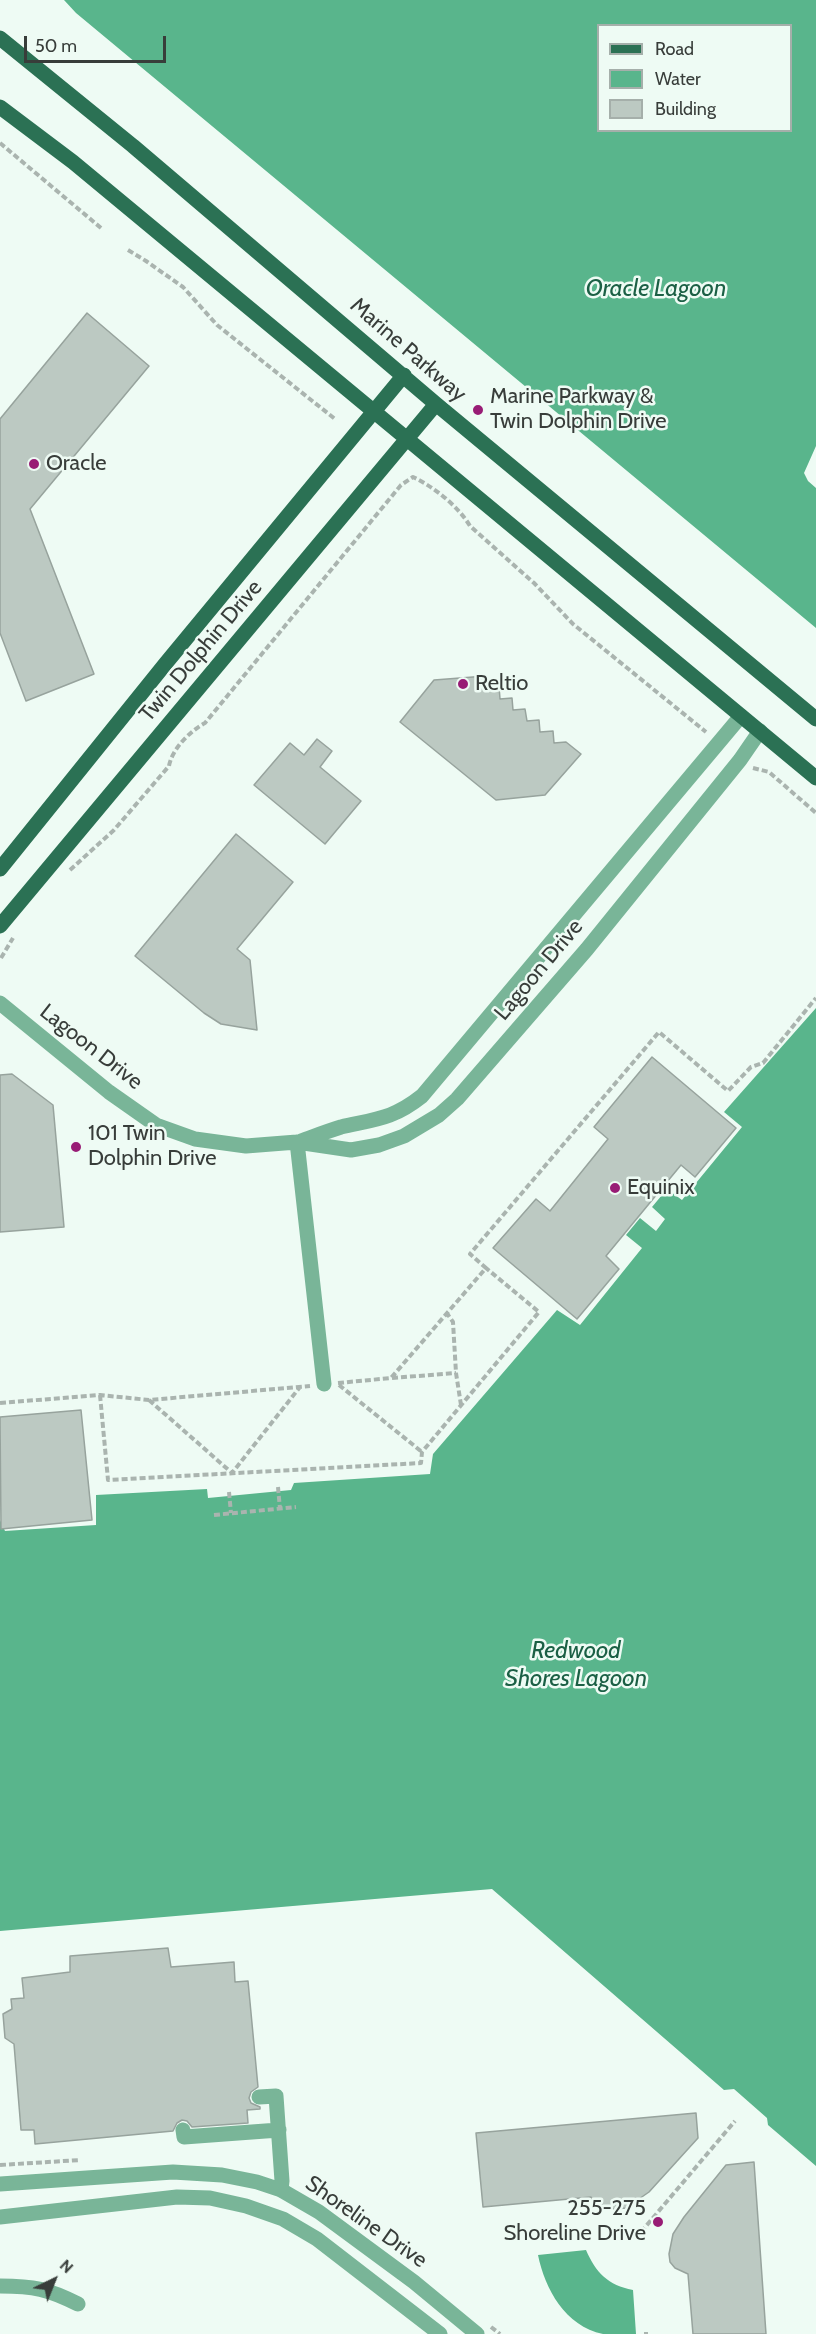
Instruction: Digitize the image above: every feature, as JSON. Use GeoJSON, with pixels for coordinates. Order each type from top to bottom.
{"type":"FeatureCollection","features":[{"type":"Feature","properties":{"kind":"main road","name":"Marine Parkway"},"geometry":{"type":"LineString","coordinates":[[0,38],[142,154],[436,404],[816,719]]}},
{"type":"Feature","properties":{"kind":"main road"},"geometry":{"type":"LineString","coordinates":[[0,107],[69,159],[816,778]]}},
{"type":"Feature","properties":{"kind":"main road","name":"Twin Dolphin Drive"},"geometry":{"type":"LineString","coordinates":[[0,868],[404,375]]}},
{"type":"Feature","properties":{"kind":"main road","name":"Twin Dolphin Drive"},"geometry":{"type":"LineString","coordinates":[[0,926],[436,404]]}},
{"type":"Feature","properties":{"kind":"street","name":"Lagoon Drive"},"geometry":{"type":"LineString","coordinates":[[297,1142],[340,1128],[369,1123],[405,1110],[422,1096],[741,716]]}},
{"type":"Feature","properties":{"kind":"street","name":"Lagoon Drive"},"geometry":{"type":"LineString","coordinates":[[0,1003],[110,1092],[156,1125],[195,1139],[246,1146],[297,1142],[351,1150],[379,1145],[404,1136],[448,1107],[587,949],[740,760],[760,731]]}},
{"type":"Feature","properties":{"kind":"street"},"geometry":{"type":"LineString","coordinates":[[297,1142],[331,1384]]}},
{"type":"Feature","properties":{"kind":"street"},"geometry":{"type":"LineString","coordinates":[[259,2097],[276,2096],[282,2181],[280,2190]]}},
{"type":"Feature","properties":{"kind":"street"},"geometry":{"type":"LineString","coordinates":[[183,2130],[184,2137],[279,2130]]}},
{"type":"Feature","properties":{"kind":"street","name":"Shoreline Drive"},"geometry":{"type":"LineString","coordinates":[[0,2184],[173,2172],[222,2175],[257,2182],[280,2190],[319,2212],[414,2282],[477,2334]]}},
{"type":"Feature","properties":{"kind":"street","name":"Shoreline Drive"},"geometry":{"type":"LineString","coordinates":[[0,2217],[177,2197],[218,2199],[246,2206],[283,2219],[317,2239],[440,2334]]}},
{"type":"Feature","properties":{"kind":"street"},"geometry":{"type":"LineString","coordinates":[[0,2286],[25,2286],[53,2291],[78,2304]]}},
{"type":"Feature","properties":{"kind":"path"},"geometry":{"type":"LineString","coordinates":[[0,143],[101,228]]}},
{"type":"Feature","properties":{"kind":"path"},"geometry":{"type":"LineString","coordinates":[[128,250],[183,287],[217,325],[334,419]]}},
{"type":"Feature","properties":{"kind":"path"},"geometry":{"type":"LineString","coordinates":[[63,879],[114,830],[169,766],[171,756],[194,729],[205,723],[401,485],[412,477],[436,492],[463,514],[470,526],[534,583],[573,624],[706,732]]}},
{"type":"Feature","properties":{"kind":"path"},"geometry":{"type":"LineString","coordinates":[[749,769],[756,768],[769,772],[816,813]]}},
{"type":"Feature","properties":{"kind":"path"},"geometry":{"type":"LineString","coordinates":[[1,958],[14,936]]}},
{"type":"Feature","properties":{"kind":"path"},"geometry":{"type":"LineString","coordinates":[[100,1395],[108,1480],[421,1463],[422,1452],[539,1312],[470,1254],[659,1032],[728,1091],[751,1067],[763,1063],[816,998]]}},
{"type":"Feature","properties":{"kind":"path"},"geometry":{"type":"LineString","coordinates":[[391,1378],[486,1268]]}},
{"type":"Feature","properties":{"kind":"path"},"geometry":{"type":"LineString","coordinates":[[446,1312],[453,1322],[456,1373],[461,1406]]}},
{"type":"Feature","properties":{"kind":"path"},"geometry":{"type":"LineString","coordinates":[[0,1403],[100,1395],[149,1400],[456,1373]]}},
{"type":"Feature","properties":{"kind":"path"},"geometry":{"type":"LineString","coordinates":[[331,1384],[422,1452]]}},
{"type":"Feature","properties":{"kind":"path"},"geometry":{"type":"LineString","coordinates":[[232,1473],[301,1387]]}},
{"type":"Feature","properties":{"kind":"path"},"geometry":{"type":"LineString","coordinates":[[149,1400],[232,1473]]}},
{"type":"Feature","properties":{"kind":"path"},"geometry":{"type":"LineString","coordinates":[[278,1487],[280,1509]]}},
{"type":"Feature","properties":{"kind":"path"},"geometry":{"type":"LineString","coordinates":[[229,1492],[231,1513]]}},
{"type":"Feature","properties":{"kind":"path"},"geometry":{"type":"LineString","coordinates":[[213,1515],[296,1507]]}},
{"type":"Feature","properties":{"kind":"path"},"geometry":{"type":"LineString","coordinates":[[641,2232],[735,2121]]}},
{"type":"Feature","properties":{"kind":"water","name":"Oracle Lagoon"},"geometry":{"type":"Polygon","coordinates":[[[64,0],[816,0],[816,446],[804,473],[808,481],[816,488],[816,628],[76,13],[64,0]]]}},
{"type":"Feature","properties":{"kind":"water","name":"Redwood Shores Lagoon"},"geometry":{"type":"Polygon","coordinates":[[[816,1008],[816,2166],[768,2125],[767,2118],[734,2089],[724,2090],[492,1889],[0,1931],[0,1520],[5,1531],[96,1525],[96,1495],[207,1489],[208,1498],[291,1490],[294,1483],[430,1474],[433,1454],[557,1310],[580,1325],[642,1248],[626,1235],[640,1218],[656,1231],[665,1219],[652,1207],[667,1189],[682,1200],[742,1127],[724,1112],[816,1008]]]}},
{"type":"Feature","properties":{"kind":"water"},"geometry":{"type":"Polygon","coordinates":[[[586,2250],[604,2277],[617,2285],[633,2290],[636,2334],[603,2334],[590,2330],[568,2314],[552,2293],[538,2255],[586,2250]]]}},
{"type":"Feature","properties":{"kind":"building","name":"Oracle"},"geometry":{"type":"Polygon","coordinates":[[[87,313],[149,366],[30,509],[94,674],[26,701],[0,633],[0,419],[87,313]]]}},
{"type":"Feature","properties":{"kind":"building"},"geometry":{"type":"Polygon","coordinates":[[[486,676],[487,688],[499,686],[500,699],[512,698],[513,710],[525,709],[527,721],[539,720],[540,732],[553,731],[554,743],[566,742],[581,754],[545,795],[496,800],[400,722],[434,680],[486,676]]]}},
{"type":"Feature","properties":{"kind":"building"},"geometry":{"type":"Polygon","coordinates":[[[317,739],[332,751],[320,767],[361,801],[325,844],[254,785],[290,743],[304,755],[317,739]]]}},
{"type":"Feature","properties":{"kind":"building"},"geometry":{"type":"Polygon","coordinates":[[[236,834],[293,882],[237,949],[250,960],[257,1030],[221,1024],[204,1013],[135,956],[236,834]]]}},
{"type":"Feature","properties":{"kind":"building","name":"Equinix"},"geometry":{"type":"Polygon","coordinates":[[[652,1057],[736,1128],[695,1177],[681,1165],[606,1256],[619,1269],[577,1319],[493,1248],[536,1199],[550,1211],[608,1139],[594,1127],[652,1057]]]}},
{"type":"Feature","properties":{"kind":"building"},"geometry":{"type":"Polygon","coordinates":[[[12,1074],[53,1105],[64,1227],[0,1232],[0,1075],[12,1074]]]}},
{"type":"Feature","properties":{"kind":"building"},"geometry":{"type":"Polygon","coordinates":[[[81,1410],[92,1520],[1,1529],[0,1417],[81,1410]]]}},
{"type":"Feature","properties":{"kind":"building"},"geometry":{"type":"Polygon","coordinates":[[[168,1948],[171,1967],[234,1962],[235,1982],[248,1981],[258,2087],[251,2092],[249,2098],[251,2103],[260,2109],[247,2110],[248,2123],[192,2127],[187,2121],[182,2120],[177,2123],[173,2131],[35,2144],[34,2130],[21,2130],[14,2044],[5,2038],[3,2014],[12,2009],[11,1999],[24,1998],[22,1978],[70,1972],[70,1956],[168,1948]]]}},
{"type":"Feature","properties":{"kind":"building"},"geometry":{"type":"Polygon","coordinates":[[[696,2113],[698,2138],[649,2192],[626,2208],[602,2210],[594,2204],[591,2197],[483,2207],[476,2133],[696,2113]]]}},
{"type":"Feature","properties":{"kind":"building"},"geometry":{"type":"Polygon","coordinates":[[[754,2162],[766,2334],[693,2334],[688,2274],[675,2268],[670,2262],[669,2254],[673,2234],[726,2165],[754,2162]]]}},
{"type":"Feature","properties":{"kind":"place","name":"Marine Parkway & Twin Dolphin Drive"},"geometry":{"type":"Point","coordinates":[478,410]}},
{"type":"Feature","properties":{"kind":"place","name":"Oracle"},"geometry":{"type":"Point","coordinates":[34,464]}},
{"type":"Feature","properties":{"kind":"place","name":"Reltio"},"geometry":{"type":"Point","coordinates":[463,684]}},
{"type":"Feature","properties":{"kind":"place","name":"101 Twin Dolphin Drive"},"geometry":{"type":"Point","coordinates":[76,1147]}},
{"type":"Feature","properties":{"kind":"place","name":"Equinix"},"geometry":{"type":"Point","coordinates":[615,1188]}},
{"type":"Feature","properties":{"kind":"place","name":"255-275 Shoreline Drive"},"geometry":{"type":"Point","coordinates":[658,2222]}}]}
